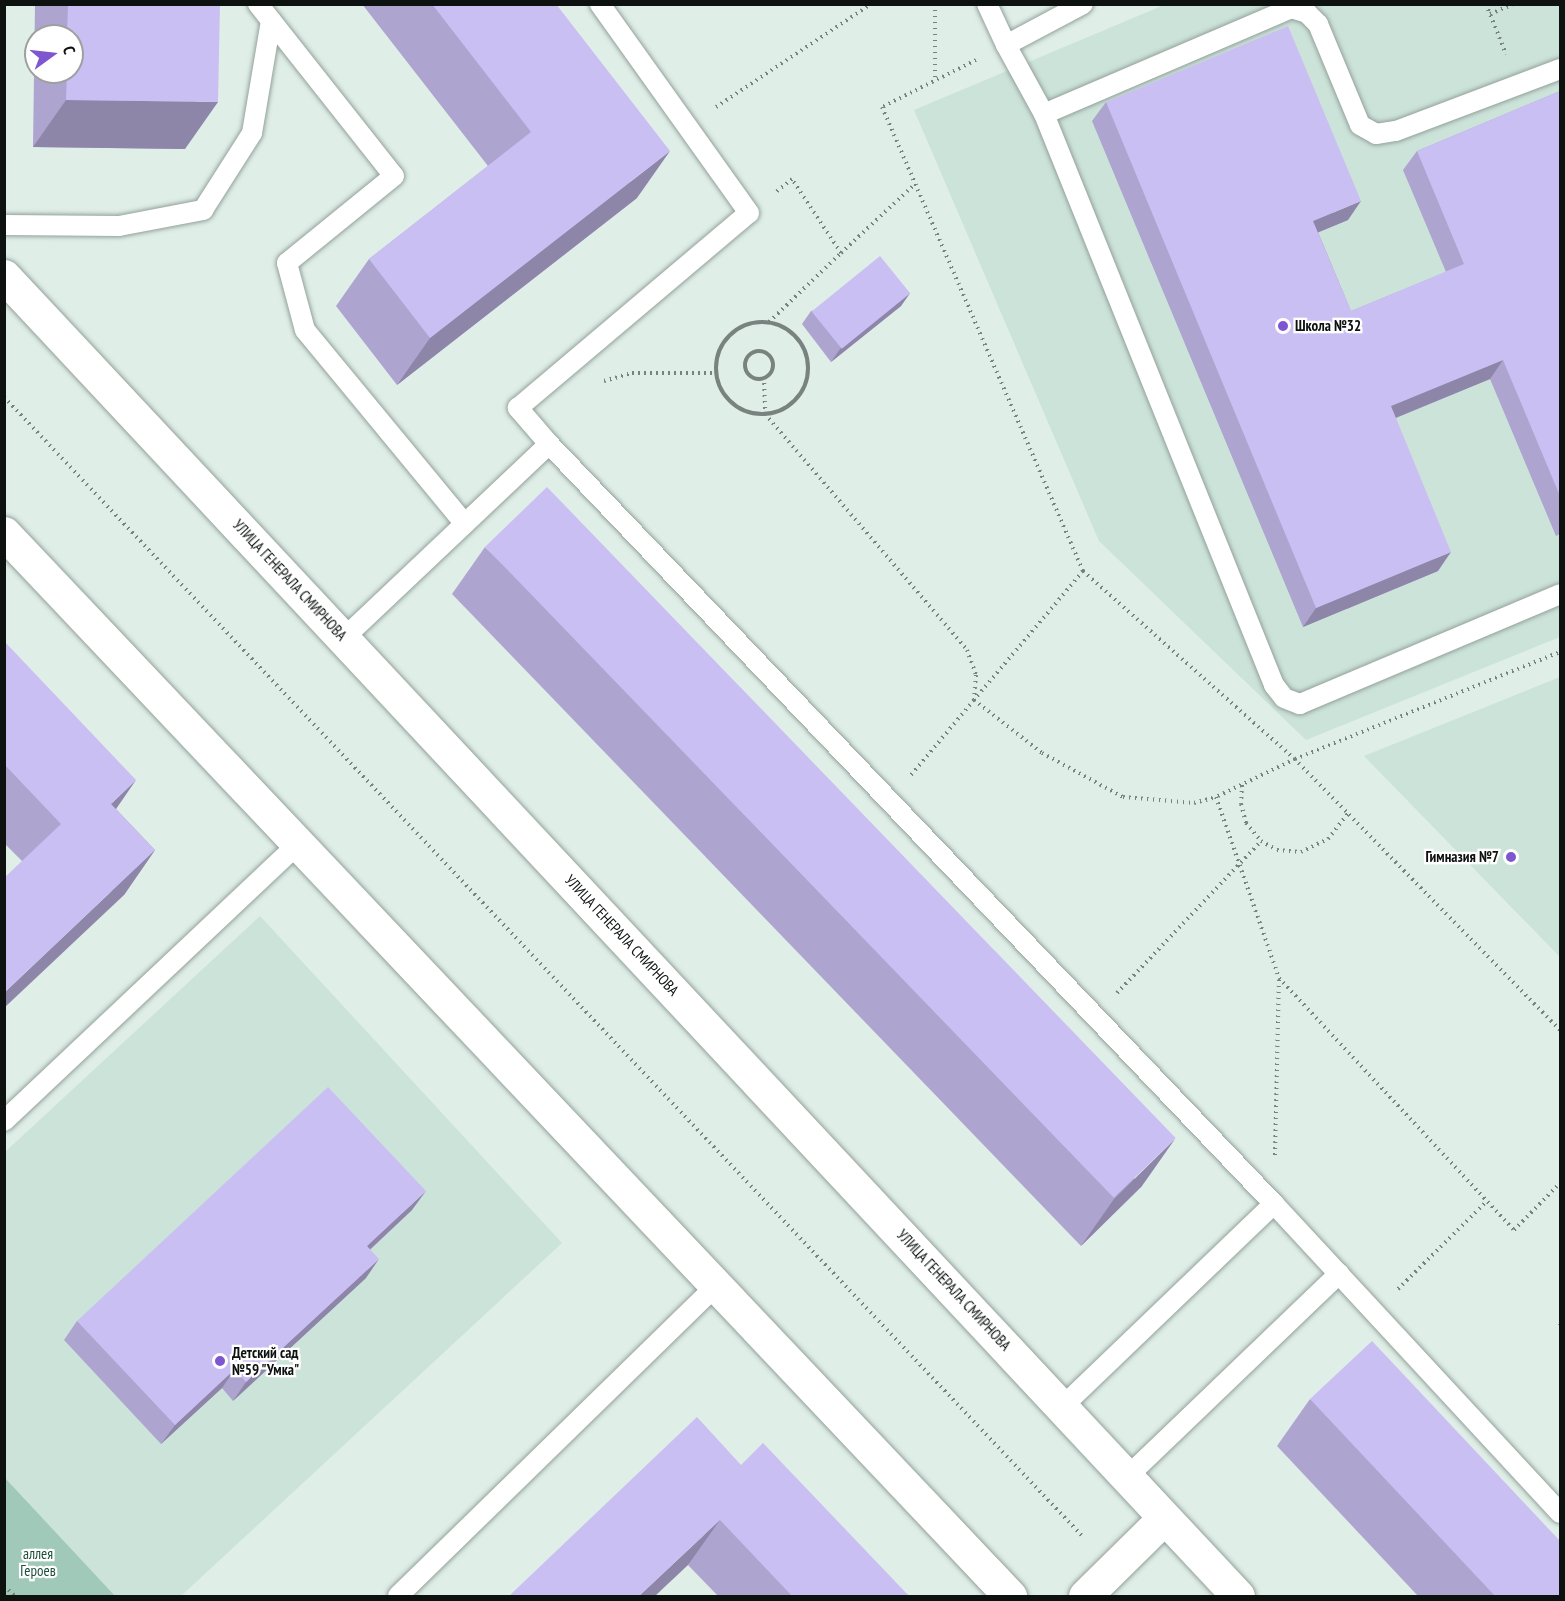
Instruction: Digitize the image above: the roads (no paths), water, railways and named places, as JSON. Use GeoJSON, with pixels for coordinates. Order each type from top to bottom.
{"type":"FeatureCollection","features":[{"type":"Feature","properties":{"kind":"street","name":"УЛИЦА ГЕНЕРАЛА СМИРНОВА"},"geometry":{"type":"LineString","coordinates":[[4,276],[1063,1406],[1238,1596]]}},
{"type":"Feature","properties":{"kind":"street"},"geometry":{"type":"LineString","coordinates":[[4,533],[718,1284],[1010,1596]]}},
{"type":"Feature","properties":{"kind":"street"},"geometry":{"type":"LineString","coordinates":[[1085,1596],[1164,1518]]}},
{"type":"Feature","properties":{"kind":"lane"},"geometry":{"type":"LineString","coordinates":[[258,4],[394,176],[287,263],[305,330],[465,524]]}},
{"type":"Feature","properties":{"kind":"lane"},"geometry":{"type":"LineString","coordinates":[[600,4],[749,213],[518,408],[549,444],[1274,1204],[1560,1513]]}},
{"type":"Feature","properties":{"kind":"lane"},"geometry":{"type":"LineString","coordinates":[[987,4],[1006,45],[1044,114],[1274,685],[1284,698],[1300,704],[1560,594]]}},
{"type":"Feature","properties":{"kind":"lane"},"geometry":{"type":"LineString","coordinates":[[1006,45],[1083,4]]}},
{"type":"Feature","properties":{"kind":"lane"},"geometry":{"type":"LineString","coordinates":[[1044,114],[1291,8],[1307,13],[1318,24],[1360,125],[1376,134],[1396,130],[1560,69]]}},
{"type":"Feature","properties":{"kind":"lane"},"geometry":{"type":"LineString","coordinates":[[4,225],[119,226],[203,210],[252,133],[271,21]]}},
{"type":"Feature","properties":{"kind":"lane"},"geometry":{"type":"LineString","coordinates":[[344,638],[549,444]]}},
{"type":"Feature","properties":{"kind":"lane"},"geometry":{"type":"LineString","coordinates":[[4,1120],[299,843]]}},
{"type":"Feature","properties":{"kind":"lane"},"geometry":{"type":"LineString","coordinates":[[1063,1406],[1274,1204]]}},
{"type":"Feature","properties":{"kind":"lane"},"geometry":{"type":"LineString","coordinates":[[1127,1477],[1339,1274]]}},
{"type":"Feature","properties":{"kind":"lane"},"geometry":{"type":"LineString","coordinates":[[398,1596],[718,1284]]}},
{"type":"Feature","properties":{"kind":"place","name":"Школа №32"},"geometry":{"type":"Point","coordinates":[1283,326]}},
{"type":"Feature","properties":{"kind":"place","name":"Гимназия №7"},"geometry":{"type":"Point","coordinates":[1511,857]}},
{"type":"Feature","properties":{"kind":"place","name":"Детский сад №59 \"Умка\""},"geometry":{"type":"Point","coordinates":[220,1361]}},
{"type":"Feature","properties":{"kind":"park label","name":"аллея Героев"},"geometry":{"type":"Point","coordinates":[38,1562]}}]}
